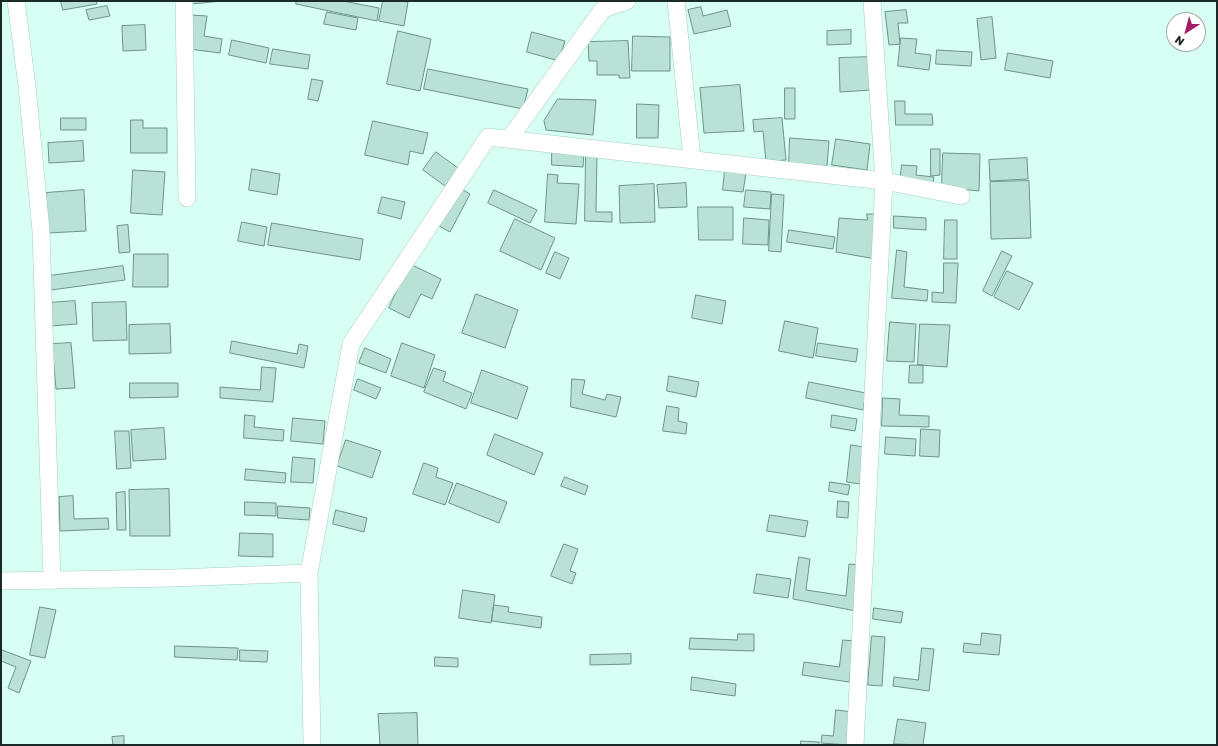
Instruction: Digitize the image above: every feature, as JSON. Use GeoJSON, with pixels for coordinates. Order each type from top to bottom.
{"type":"FeatureCollection","features":[{"type":"Feature","properties":{"kind":"street"},"geometry":{"type":"LineString","coordinates":[[16,1],[27,86],[41,231],[52,581]]}},
{"type":"Feature","properties":{"kind":"street"},"geometry":{"type":"LineString","coordinates":[[184,1],[187,198]]}},
{"type":"Feature","properties":{"kind":"street"},"geometry":{"type":"LineString","coordinates":[[509,139],[603,9],[627,1]]}},
{"type":"Feature","properties":{"kind":"street"},"geometry":{"type":"LineString","coordinates":[[676,1],[692,159]]}},
{"type":"Feature","properties":{"kind":"street"},"geometry":{"type":"LineString","coordinates":[[855,745],[884,181],[872,1]]}},
{"type":"Feature","properties":{"kind":"street"},"geometry":{"type":"LineString","coordinates":[[312,745],[309,574],[351,344],[488,137],[884,181],[961,196]]}},
{"type":"Feature","properties":{"kind":"street"},"geometry":{"type":"LineString","coordinates":[[1,581],[309,574]]}},
{"type":"Feature","properties":{"kind":"building"},"geometry":{"type":"Polygon","coordinates":[[[61,1],[96,1],[97,4],[63,10],[61,1]]]}},
{"type":"Feature","properties":{"kind":"building"},"geometry":{"type":"Polygon","coordinates":[[[190,1],[223,1],[191,4],[190,1]]]}},
{"type":"Feature","properties":{"kind":"building"},"geometry":{"type":"Polygon","coordinates":[[[297,1],[343,1],[379,8],[377,21],[296,4],[297,1]]]}},
{"type":"Feature","properties":{"kind":"building"},"geometry":{"type":"Polygon","coordinates":[[[383,1],[408,2],[404,26],[379,21],[383,1]]]}},
{"type":"Feature","properties":{"kind":"building"},"geometry":{"type":"Polygon","coordinates":[[[107,6],[110,16],[89,20],[86,10],[107,6]]]}},
{"type":"Feature","properties":{"kind":"building"},"geometry":{"type":"Polygon","coordinates":[[[701,7],[703,16],[727,10],[731,26],[694,34],[688,10],[701,7]]]}},
{"type":"Feature","properties":{"kind":"building"},"geometry":{"type":"Polygon","coordinates":[[[906,10],[908,23],[898,23],[900,44],[889,45],[885,12],[906,10]]]}},
{"type":"Feature","properties":{"kind":"building"},"geometry":{"type":"Polygon","coordinates":[[[327,12],[358,18],[356,30],[324,24],[327,12]]]}},
{"type":"Feature","properties":{"kind":"building"},"geometry":{"type":"Polygon","coordinates":[[[191,15],[207,16],[204,36],[222,39],[220,53],[189,49],[191,15]]]}},
{"type":"Feature","properties":{"kind":"building"},"geometry":{"type":"Polygon","coordinates":[[[992,17],[996,58],[981,60],[977,19],[992,17]]]}},
{"type":"Feature","properties":{"kind":"building"},"geometry":{"type":"Polygon","coordinates":[[[145,25],[146,50],[123,51],[122,26],[145,25]]]}},
{"type":"Feature","properties":{"kind":"building"},"geometry":{"type":"Polygon","coordinates":[[[851,30],[851,44],[827,45],[827,31],[851,30]]]}},
{"type":"Feature","properties":{"kind":"building"},"geometry":{"type":"Polygon","coordinates":[[[398,31],[431,39],[420,91],[387,84],[398,31]]]}},
{"type":"Feature","properties":{"kind":"building"},"geometry":{"type":"Polygon","coordinates":[[[532,32],[565,41],[559,61],[527,52],[532,32]]]}},
{"type":"Feature","properties":{"kind":"building"},"geometry":{"type":"Polygon","coordinates":[[[633,36],[670,37],[670,71],[632,71],[633,36]]]}},
{"type":"Feature","properties":{"kind":"building"},"geometry":{"type":"Polygon","coordinates":[[[901,38],[917,39],[915,53],[931,55],[929,70],[898,66],[901,38]]]}},
{"type":"Feature","properties":{"kind":"building"},"geometry":{"type":"Polygon","coordinates":[[[232,40],[269,48],[266,63],[229,55],[232,40]]]}},
{"type":"Feature","properties":{"kind":"building"},"geometry":{"type":"Polygon","coordinates":[[[628,41],[630,78],[619,78],[619,75],[597,75],[597,61],[589,61],[588,42],[628,41]]]}},
{"type":"Feature","properties":{"kind":"building"},"geometry":{"type":"Polygon","coordinates":[[[273,49],[310,55],[308,69],[270,64],[273,49]]]}},
{"type":"Feature","properties":{"kind":"building"},"geometry":{"type":"Polygon","coordinates":[[[937,50],[972,52],[971,66],[936,64],[937,50]]]}},
{"type":"Feature","properties":{"kind":"building"},"geometry":{"type":"Polygon","coordinates":[[[1008,53],[1053,61],[1050,78],[1005,70],[1008,53]]]}},
{"type":"Feature","properties":{"kind":"building"},"geometry":{"type":"Polygon","coordinates":[[[871,57],[872,90],[840,92],[839,58],[871,57]]]}},
{"type":"Feature","properties":{"kind":"building"},"geometry":{"type":"Polygon","coordinates":[[[428,69],[528,89],[523,109],[424,89],[428,69]]]}},
{"type":"Feature","properties":{"kind":"building"},"geometry":{"type":"Polygon","coordinates":[[[312,79],[323,81],[318,101],[308,99],[312,79]]]}},
{"type":"Feature","properties":{"kind":"building"},"geometry":{"type":"Polygon","coordinates":[[[740,85],[744,131],[704,133],[700,88],[740,85]]]}},
{"type":"Feature","properties":{"kind":"building"},"geometry":{"type":"Polygon","coordinates":[[[785,88],[795,88],[795,119],[785,119],[785,88]]]}},
{"type":"Feature","properties":{"kind":"building"},"geometry":{"type":"Polygon","coordinates":[[[558,99],[596,100],[593,135],[546,130],[544,121],[558,99]]]}},
{"type":"Feature","properties":{"kind":"building"},"geometry":{"type":"Polygon","coordinates":[[[895,101],[905,101],[905,114],[932,114],[933,125],[896,125],[895,101]]]}},
{"type":"Feature","properties":{"kind":"building"},"geometry":{"type":"Polygon","coordinates":[[[637,104],[659,105],[658,138],[637,138],[637,104]]]}},
{"type":"Feature","properties":{"kind":"building"},"geometry":{"type":"Polygon","coordinates":[[[61,118],[86,118],[86,130],[61,130],[61,118]]]}},
{"type":"Feature","properties":{"kind":"building"},"geometry":{"type":"Polygon","coordinates":[[[782,118],[786,160],[766,162],[763,131],[754,132],[753,120],[782,118]]]}},
{"type":"Feature","properties":{"kind":"building"},"geometry":{"type":"Polygon","coordinates":[[[131,120],[143,120],[143,128],[167,128],[167,153],[131,153],[131,120]]]}},
{"type":"Feature","properties":{"kind":"building"},"geometry":{"type":"Polygon","coordinates":[[[373,121],[428,133],[423,154],[410,151],[408,165],[365,155],[373,121]]]}},
{"type":"Feature","properties":{"kind":"building"},"geometry":{"type":"Polygon","coordinates":[[[790,138],[829,141],[827,166],[789,163],[790,138]]]}},
{"type":"Feature","properties":{"kind":"building"},"geometry":{"type":"Polygon","coordinates":[[[836,139],[870,144],[867,170],[832,165],[836,139]]]}},
{"type":"Feature","properties":{"kind":"building"},"geometry":{"type":"Polygon","coordinates":[[[83,141],[84,161],[49,163],[48,143],[83,141]]]}},
{"type":"Feature","properties":{"kind":"building"},"geometry":{"type":"Polygon","coordinates":[[[931,149],[940,149],[940,175],[931,176],[931,149]]]}},
{"type":"Feature","properties":{"kind":"building"},"geometry":{"type":"Polygon","coordinates":[[[552,150],[584,151],[583,167],[552,165],[552,150]]]}},
{"type":"Feature","properties":{"kind":"building"},"geometry":{"type":"Polygon","coordinates":[[[436,152],[458,168],[445,186],[423,170],[436,152]]]}},
{"type":"Feature","properties":{"kind":"building"},"geometry":{"type":"Polygon","coordinates":[[[586,153],[597,153],[596,212],[612,212],[612,222],[585,221],[586,153]]]}},
{"type":"Feature","properties":{"kind":"building"},"geometry":{"type":"Polygon","coordinates":[[[943,153],[980,154],[979,191],[942,187],[943,153]]]}},
{"type":"Feature","properties":{"kind":"building"},"geometry":{"type":"Polygon","coordinates":[[[1027,158],[1028,179],[990,181],[989,160],[1027,158]]]}},
{"type":"Feature","properties":{"kind":"building"},"geometry":{"type":"Polygon","coordinates":[[[902,165],[917,166],[916,175],[934,177],[933,184],[900,181],[902,165]]]}},
{"type":"Feature","properties":{"kind":"building"},"geometry":{"type":"Polygon","coordinates":[[[252,169],[280,174],[277,195],[249,190],[252,169]]]}},
{"type":"Feature","properties":{"kind":"building"},"geometry":{"type":"Polygon","coordinates":[[[133,170],[165,172],[162,215],[131,213],[133,170]]]}},
{"type":"Feature","properties":{"kind":"building"},"geometry":{"type":"Polygon","coordinates":[[[725,170],[746,173],[743,192],[723,190],[725,170]]]}},
{"type":"Feature","properties":{"kind":"building"},"geometry":{"type":"Polygon","coordinates":[[[548,174],[558,175],[557,183],[579,184],[576,224],[545,222],[548,174]]]}},
{"type":"Feature","properties":{"kind":"building"},"geometry":{"type":"Polygon","coordinates":[[[1029,181],[1031,238],[991,239],[990,182],[1029,181]]]}},
{"type":"Feature","properties":{"kind":"building"},"geometry":{"type":"Polygon","coordinates":[[[686,183],[687,207],[659,208],[657,185],[686,183]]]}},
{"type":"Feature","properties":{"kind":"building"},"geometry":{"type":"Polygon","coordinates":[[[654,184],[655,222],[620,223],[619,186],[654,184]]]}},
{"type":"Feature","properties":{"kind":"building"},"geometry":{"type":"Polygon","coordinates":[[[460,188],[470,194],[450,232],[439,226],[460,188]]]}},
{"type":"Feature","properties":{"kind":"building"},"geometry":{"type":"Polygon","coordinates":[[[84,190],[86,231],[48,233],[46,193],[84,190]]]}},
{"type":"Feature","properties":{"kind":"building"},"geometry":{"type":"Polygon","coordinates":[[[494,190],[537,210],[530,223],[488,203],[494,190]]]}},
{"type":"Feature","properties":{"kind":"building"},"geometry":{"type":"Polygon","coordinates":[[[746,190],[771,192],[770,209],[744,207],[746,190]]]}},
{"type":"Feature","properties":{"kind":"building"},"geometry":{"type":"Polygon","coordinates":[[[772,194],[784,195],[781,252],[769,251],[772,194]]]}},
{"type":"Feature","properties":{"kind":"building"},"geometry":{"type":"Polygon","coordinates":[[[382,197],[405,202],[401,219],[378,213],[382,197]]]}},
{"type":"Feature","properties":{"kind":"building"},"geometry":{"type":"Polygon","coordinates":[[[698,207],[733,207],[733,240],[699,240],[698,207]]]}},
{"type":"Feature","properties":{"kind":"building"},"geometry":{"type":"Polygon","coordinates":[[[867,214],[879,214],[876,259],[836,252],[839,218],[867,220],[867,214]]]}},
{"type":"Feature","properties":{"kind":"building"},"geometry":{"type":"Polygon","coordinates":[[[894,216],[926,218],[926,230],[894,228],[894,216]]]}},
{"type":"Feature","properties":{"kind":"building"},"geometry":{"type":"Polygon","coordinates":[[[744,218],[769,220],[768,245],[743,244],[744,218]]]}},
{"type":"Feature","properties":{"kind":"building"},"geometry":{"type":"Polygon","coordinates":[[[515,219],[555,238],[541,270],[500,251],[515,219]]]}},
{"type":"Feature","properties":{"kind":"building"},"geometry":{"type":"Polygon","coordinates":[[[945,220],[957,220],[957,259],[944,259],[945,220]]]}},
{"type":"Feature","properties":{"kind":"building"},"geometry":{"type":"Polygon","coordinates":[[[242,222],[267,227],[264,246],[238,241],[242,222]]]}},
{"type":"Feature","properties":{"kind":"building"},"geometry":{"type":"Polygon","coordinates":[[[272,223],[363,239],[360,260],[268,245],[272,223]]]}},
{"type":"Feature","properties":{"kind":"building"},"geometry":{"type":"Polygon","coordinates":[[[128,225],[130,252],[119,253],[117,226],[128,225]]]}},
{"type":"Feature","properties":{"kind":"building"},"geometry":{"type":"Polygon","coordinates":[[[789,230],[835,237],[833,249],[787,242],[789,230]]]}},
{"type":"Feature","properties":{"kind":"building"},"geometry":{"type":"Polygon","coordinates":[[[897,250],[907,252],[904,287],[928,290],[927,301],[892,298],[897,250]]]}},
{"type":"Feature","properties":{"kind":"building"},"geometry":{"type":"Polygon","coordinates":[[[1002,251],[1012,256],[992,296],[983,291],[1002,251]]]}},
{"type":"Feature","properties":{"kind":"building"},"geometry":{"type":"Polygon","coordinates":[[[555,252],[569,258],[560,279],[546,273],[555,252]]]}},
{"type":"Feature","properties":{"kind":"building"},"geometry":{"type":"Polygon","coordinates":[[[134,254],[168,254],[168,287],[133,287],[134,254]]]}},
{"type":"Feature","properties":{"kind":"building"},"geometry":{"type":"Polygon","coordinates":[[[944,263],[958,263],[956,303],[932,302],[932,292],[943,293],[944,263]]]}},
{"type":"Feature","properties":{"kind":"building"},"geometry":{"type":"Polygon","coordinates":[[[410,264],[441,279],[432,299],[421,294],[409,318],[389,308],[410,264]]]}},
{"type":"Feature","properties":{"kind":"building"},"geometry":{"type":"Polygon","coordinates":[[[123,266],[125,280],[51,290],[49,276],[123,266]]]}},
{"type":"Feature","properties":{"kind":"building"},"geometry":{"type":"Polygon","coordinates":[[[1007,271],[1033,283],[1019,310],[994,297],[1007,271]]]}},
{"type":"Feature","properties":{"kind":"building"},"geometry":{"type":"Polygon","coordinates":[[[476,294],[518,310],[505,348],[462,333],[476,294]]]}},
{"type":"Feature","properties":{"kind":"building"},"geometry":{"type":"Polygon","coordinates":[[[696,295],[726,301],[722,324],[692,318],[696,295]]]}},
{"type":"Feature","properties":{"kind":"building"},"geometry":{"type":"Polygon","coordinates":[[[75,301],[77,324],[50,326],[48,303],[75,301]]]}},
{"type":"Feature","properties":{"kind":"building"},"geometry":{"type":"Polygon","coordinates":[[[126,302],[127,340],[93,341],[92,303],[126,302]]]}},
{"type":"Feature","properties":{"kind":"building"},"geometry":{"type":"Polygon","coordinates":[[[785,321],[818,328],[813,358],[779,351],[785,321]]]}},
{"type":"Feature","properties":{"kind":"building"},"geometry":{"type":"Polygon","coordinates":[[[890,322],[916,324],[914,362],[887,361],[890,322]]]}},
{"type":"Feature","properties":{"kind":"building"},"geometry":{"type":"Polygon","coordinates":[[[170,324],[171,353],[129,354],[129,325],[170,324]]]}},
{"type":"Feature","properties":{"kind":"building"},"geometry":{"type":"Polygon","coordinates":[[[920,324],[950,325],[947,367],[918,365],[920,324]]]}},
{"type":"Feature","properties":{"kind":"building"},"geometry":{"type":"Polygon","coordinates":[[[232,341],[297,354],[299,344],[308,346],[304,368],[230,353],[232,341]]]}},
{"type":"Feature","properties":{"kind":"building"},"geometry":{"type":"Polygon","coordinates":[[[71,343],[75,388],[56,389],[52,344],[71,343]]]}},
{"type":"Feature","properties":{"kind":"building"},"geometry":{"type":"Polygon","coordinates":[[[402,343],[435,355],[424,388],[391,376],[402,343]]]}},
{"type":"Feature","properties":{"kind":"building"},"geometry":{"type":"Polygon","coordinates":[[[818,343],[858,349],[856,362],[816,356],[818,343]]]}},
{"type":"Feature","properties":{"kind":"building"},"geometry":{"type":"Polygon","coordinates":[[[365,348],[391,359],[386,373],[359,363],[365,348]]]}},
{"type":"Feature","properties":{"kind":"building"},"geometry":{"type":"Polygon","coordinates":[[[910,365],[923,365],[923,383],[909,383],[910,365]]]}},
{"type":"Feature","properties":{"kind":"building"},"geometry":{"type":"Polygon","coordinates":[[[262,367],[276,368],[273,402],[220,398],[220,387],[260,390],[262,367]]]}},
{"type":"Feature","properties":{"kind":"building"},"geometry":{"type":"Polygon","coordinates":[[[434,368],[446,372],[443,381],[472,393],[466,409],[424,392],[434,368]]]}},
{"type":"Feature","properties":{"kind":"building"},"geometry":{"type":"Polygon","coordinates":[[[482,370],[528,387],[517,419],[471,403],[482,370]]]}},
{"type":"Feature","properties":{"kind":"building"},"geometry":{"type":"Polygon","coordinates":[[[669,376],[699,382],[696,397],[667,391],[669,376]]]}},
{"type":"Feature","properties":{"kind":"building"},"geometry":{"type":"Polygon","coordinates":[[[358,379],[381,388],[376,399],[354,390],[358,379]]]}},
{"type":"Feature","properties":{"kind":"building"},"geometry":{"type":"Polygon","coordinates":[[[572,379],[585,380],[582,394],[605,400],[607,394],[621,397],[616,417],[571,407],[572,379]]]}},
{"type":"Feature","properties":{"kind":"building"},"geometry":{"type":"Polygon","coordinates":[[[809,382],[866,393],[863,410],[806,398],[809,382]]]}},
{"type":"Feature","properties":{"kind":"building"},"geometry":{"type":"Polygon","coordinates":[[[130,383],[178,383],[178,397],[130,398],[130,383]]]}},
{"type":"Feature","properties":{"kind":"building"},"geometry":{"type":"Polygon","coordinates":[[[883,398],[900,399],[899,415],[929,416],[929,427],[882,426],[883,398]]]}},
{"type":"Feature","properties":{"kind":"building"},"geometry":{"type":"Polygon","coordinates":[[[667,406],[679,408],[678,421],[687,423],[686,434],[663,431],[667,406]]]}},
{"type":"Feature","properties":{"kind":"building"},"geometry":{"type":"Polygon","coordinates":[[[245,415],[255,416],[254,427],[284,430],[283,441],[244,438],[245,415]]]}},
{"type":"Feature","properties":{"kind":"building"},"geometry":{"type":"Polygon","coordinates":[[[832,415],[857,419],[855,431],[831,427],[832,415]]]}},
{"type":"Feature","properties":{"kind":"building"},"geometry":{"type":"Polygon","coordinates":[[[293,418],[325,421],[323,444],[291,441],[293,418]]]}},
{"type":"Feature","properties":{"kind":"building"},"geometry":{"type":"Polygon","coordinates":[[[164,428],[166,459],[133,461],[131,430],[164,428]]]}},
{"type":"Feature","properties":{"kind":"building"},"geometry":{"type":"Polygon","coordinates":[[[921,429],[940,430],[939,457],[920,456],[921,429]]]}},
{"type":"Feature","properties":{"kind":"building"},"geometry":{"type":"Polygon","coordinates":[[[115,431],[129,431],[131,468],[117,469],[115,431]]]}},
{"type":"Feature","properties":{"kind":"building"},"geometry":{"type":"Polygon","coordinates":[[[495,434],[543,453],[534,475],[487,455],[495,434]]]}},
{"type":"Feature","properties":{"kind":"building"},"geometry":{"type":"Polygon","coordinates":[[[886,437],[916,439],[915,456],[885,454],[886,437]]]}},
{"type":"Feature","properties":{"kind":"building"},"geometry":{"type":"Polygon","coordinates":[[[346,440],[381,451],[372,478],[337,466],[346,440]]]}},
{"type":"Feature","properties":{"kind":"building"},"geometry":{"type":"Polygon","coordinates":[[[851,445],[864,447],[860,484],[847,482],[851,445]]]}},
{"type":"Feature","properties":{"kind":"building"},"geometry":{"type":"Polygon","coordinates":[[[293,457],[315,459],[313,483],[291,482],[293,457]]]}},
{"type":"Feature","properties":{"kind":"building"},"geometry":{"type":"Polygon","coordinates":[[[424,463],[438,468],[436,477],[453,483],[445,505],[413,494],[424,463]]]}},
{"type":"Feature","properties":{"kind":"building"},"geometry":{"type":"Polygon","coordinates":[[[246,469],[286,473],[285,483],[245,480],[246,469]]]}},
{"type":"Feature","properties":{"kind":"building"},"geometry":{"type":"Polygon","coordinates":[[[565,477],[588,486],[585,495],[561,486],[565,477]]]}},
{"type":"Feature","properties":{"kind":"building"},"geometry":{"type":"Polygon","coordinates":[[[830,482],[850,485],[848,495],[829,491],[830,482]]]}},
{"type":"Feature","properties":{"kind":"building"},"geometry":{"type":"Polygon","coordinates":[[[457,483],[507,502],[499,523],[449,503],[457,483]]]}},
{"type":"Feature","properties":{"kind":"building"},"geometry":{"type":"Polygon","coordinates":[[[169,489],[170,536],[130,536],[129,490],[169,489]]]}},
{"type":"Feature","properties":{"kind":"building"},"geometry":{"type":"Polygon","coordinates":[[[125,492],[126,530],[117,530],[116,493],[125,492]]]}},
{"type":"Feature","properties":{"kind":"building"},"geometry":{"type":"Polygon","coordinates":[[[73,496],[74,519],[108,518],[109,529],[60,531],[59,497],[73,496]]]}},
{"type":"Feature","properties":{"kind":"building"},"geometry":{"type":"Polygon","coordinates":[[[838,501],[849,502],[848,518],[837,517],[838,501]]]}},
{"type":"Feature","properties":{"kind":"building"},"geometry":{"type":"Polygon","coordinates":[[[245,502],[276,503],[276,516],[245,515],[245,502]]]}},
{"type":"Feature","properties":{"kind":"building"},"geometry":{"type":"Polygon","coordinates":[[[278,506],[310,508],[309,520],[278,518],[278,506]]]}},
{"type":"Feature","properties":{"kind":"building"},"geometry":{"type":"Polygon","coordinates":[[[336,510],[367,518],[364,532],[333,524],[336,510]]]}},
{"type":"Feature","properties":{"kind":"building"},"geometry":{"type":"Polygon","coordinates":[[[770,515],[808,521],[805,537],[767,531],[770,515]]]}},
{"type":"Feature","properties":{"kind":"building"},"geometry":{"type":"Polygon","coordinates":[[[240,533],[273,534],[273,557],[239,556],[240,533]]]}},
{"type":"Feature","properties":{"kind":"building"},"geometry":{"type":"Polygon","coordinates":[[[564,544],[578,549],[570,571],[576,573],[572,584],[551,576],[564,544]]]}},
{"type":"Feature","properties":{"kind":"building"},"geometry":{"type":"Polygon","coordinates":[[[799,557],[810,559],[806,590],[846,596],[849,564],[861,565],[856,611],[793,599],[799,557]]]}},
{"type":"Feature","properties":{"kind":"building"},"geometry":{"type":"Polygon","coordinates":[[[757,574],[791,579],[788,598],[754,593],[757,574]]]}},
{"type":"Feature","properties":{"kind":"building"},"geometry":{"type":"Polygon","coordinates":[[[463,590],[495,595],[491,623],[459,618],[463,590]]]}},
{"type":"Feature","properties":{"kind":"building"},"geometry":{"type":"Polygon","coordinates":[[[494,605],[509,607],[508,612],[542,617],[541,628],[492,621],[494,605]]]}},
{"type":"Feature","properties":{"kind":"building"},"geometry":{"type":"Polygon","coordinates":[[[40,607],[56,610],[45,658],[30,655],[40,607]]]}},
{"type":"Feature","properties":{"kind":"building"},"geometry":{"type":"Polygon","coordinates":[[[874,608],[903,612],[901,623],[873,619],[874,608]]]}},
{"type":"Feature","properties":{"kind":"building"},"geometry":{"type":"Polygon","coordinates":[[[982,633],[1001,635],[999,655],[963,652],[964,643],[980,645],[982,633]]]}},
{"type":"Feature","properties":{"kind":"building"},"geometry":{"type":"Polygon","coordinates":[[[738,634],[754,634],[754,651],[689,649],[690,638],[737,640],[738,634]]]}},
{"type":"Feature","properties":{"kind":"building"},"geometry":{"type":"Polygon","coordinates":[[[872,636],[885,637],[882,686],[868,685],[872,636]]]}},
{"type":"Feature","properties":{"kind":"building"},"geometry":{"type":"Polygon","coordinates":[[[843,640],[855,641],[849,682],[802,675],[804,662],[839,667],[843,640]]]}},
{"type":"Feature","properties":{"kind":"building"},"geometry":{"type":"Polygon","coordinates":[[[175,646],[238,648],[237,660],[175,657],[175,646]]]}},
{"type":"Feature","properties":{"kind":"building"},"geometry":{"type":"Polygon","coordinates":[[[922,648],[934,649],[929,691],[893,686],[894,677],[918,680],[922,648]]]}},
{"type":"Feature","properties":{"kind":"building"},"geometry":{"type":"Polygon","coordinates":[[[2,650],[31,661],[19,693],[8,688],[16,667],[1,661],[2,650]]]}},
{"type":"Feature","properties":{"kind":"building"},"geometry":{"type":"Polygon","coordinates":[[[240,650],[268,651],[267,662],[240,661],[240,650]]]}},
{"type":"Feature","properties":{"kind":"building"},"geometry":{"type":"Polygon","coordinates":[[[631,654],[631,664],[590,665],[590,655],[631,654]]]}},
{"type":"Feature","properties":{"kind":"building"},"geometry":{"type":"Polygon","coordinates":[[[435,657],[458,658],[458,667],[435,666],[435,657]]]}},
{"type":"Feature","properties":{"kind":"building"},"geometry":{"type":"Polygon","coordinates":[[[692,677],[736,684],[735,696],[691,690],[692,677]]]}},
{"type":"Feature","properties":{"kind":"building"},"geometry":{"type":"Polygon","coordinates":[[[836,710],[853,712],[849,745],[821,743],[822,735],[833,736],[836,710]]]}},
{"type":"Feature","properties":{"kind":"building"},"geometry":{"type":"Polygon","coordinates":[[[417,713],[418,745],[380,745],[378,714],[417,713]]]}},
{"type":"Feature","properties":{"kind":"building"},"geometry":{"type":"Polygon","coordinates":[[[898,719],[926,723],[923,745],[894,744],[898,719]]]}},
{"type":"Feature","properties":{"kind":"building"},"geometry":{"type":"Polygon","coordinates":[[[124,736],[124,745],[113,745],[112,737],[124,736]]]}},
{"type":"Feature","properties":{"kind":"building"},"geometry":{"type":"Polygon","coordinates":[[[801,741],[819,742],[819,745],[801,745],[801,741]]]}}]}
